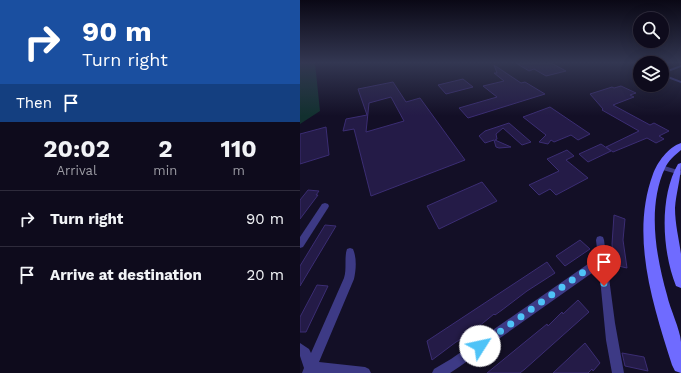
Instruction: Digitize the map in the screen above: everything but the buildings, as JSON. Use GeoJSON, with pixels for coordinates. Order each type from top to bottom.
{"type":"FeatureCollection","features":[{"type":"Feature","properties":{"kind":"main road"},"geometry":{"type":"LineString","coordinates":[[681,146],[661,167],[651,195],[650,240],[654,271],[669,330],[681,364]]}},
{"type":"Feature","properties":{"kind":"main road"},"geometry":{"type":"LineString","coordinates":[[680,171],[670,206],[681,281]]}},
{"type":"Feature","properties":{"kind":"street"},"geometry":{"type":"LineString","coordinates":[[661,167],[680,171]]}},
{"type":"Feature","properties":{"kind":"street"},"geometry":{"type":"LineString","coordinates":[[300,244],[325,206]]}},
{"type":"Feature","properties":{"kind":"street"},"geometry":{"type":"LineString","coordinates":[[600,240],[606,300],[613,350],[618,373]]}},
{"type":"Feature","properties":{"kind":"street"},"geometry":{"type":"LineString","coordinates":[[309,370],[349,279],[351,270],[350,252]]}},
{"type":"Feature","properties":{"kind":"street"},"geometry":{"type":"LineString","coordinates":[[438,373],[455,363],[603,258]]}},
{"type":"Feature","properties":{"kind":"street"},"geometry":{"type":"LineString","coordinates":[[300,349],[304,353],[309,370]]}},
{"type":"Feature","properties":{"kind":"street"},"geometry":{"type":"LineString","coordinates":[[309,370],[365,373]]}},
{"type":"Feature","properties":{"kind":"green space"},"geometry":{"type":"Polygon","coordinates":[[[300,80],[317,80],[320,111],[300,124],[300,80]]]}},
{"type":"Feature","properties":{"kind":"route"},"geometry":{"type":"LineString","coordinates":[[480,346],[603,258],[604,286]]}}]}
